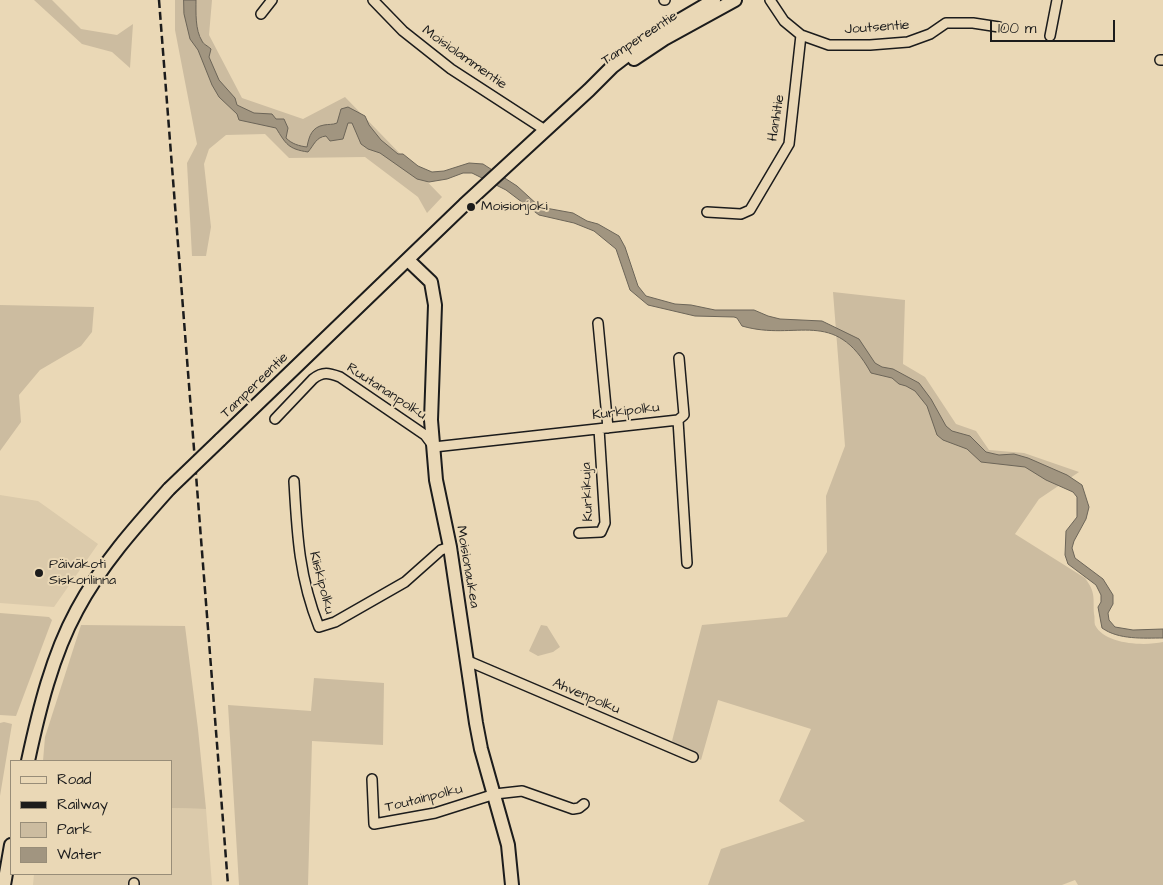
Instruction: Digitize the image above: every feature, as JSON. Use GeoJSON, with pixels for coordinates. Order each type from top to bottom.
{"type":"FeatureCollection","features":[{"type":"Feature","properties":{"kind":"main road","name":"Tampereentie"},"geometry":{"type":"LineString","coordinates":[[28,760],[39,712],[51,673],[76,610],[127,536],[169,489],[499,172],[612,67],[651,36],[714,0]]}},
{"type":"Feature","properties":{"kind":"main road","name":"Tampereentie"},"geometry":{"type":"LineString","coordinates":[[589,90],[664,39],[735,0]]}},
{"type":"Feature","properties":{"kind":"main road","name":"Moisionaukea"},"geometry":{"type":"LineString","coordinates":[[408,260],[431,282],[436,305],[431,420],[436,480],[450,547],[480,740],[508,845],[512,885]]}},
{"type":"Feature","properties":{"kind":"main road"},"geometry":{"type":"LineString","coordinates":[[2,885],[4,866],[10,848]]}},
{"type":"Feature","properties":{"kind":"street"},"geometry":{"type":"LineString","coordinates":[[261,14],[272,0]]}},
{"type":"Feature","properties":{"kind":"street","name":"Moisiolammentie"},"geometry":{"type":"LineString","coordinates":[[373,0],[403,31],[451,69],[545,130]]}},
{"type":"Feature","properties":{"kind":"street","name":"Joutsentie"},"geometry":{"type":"LineString","coordinates":[[770,0],[784,21],[801,35],[829,45],[870,45],[908,42],[930,34],[946,23],[973,23],[1000,27]]}},
{"type":"Feature","properties":{"kind":"street"},"geometry":{"type":"LineString","coordinates":[[1050,36],[1057,0]]}},
{"type":"Feature","properties":{"kind":"street","name":"Hanhitie"},"geometry":{"type":"LineString","coordinates":[[707,212],[741,214],[750,210],[789,144],[801,35]]}},
{"type":"Feature","properties":{"kind":"street"},"geometry":{"type":"LineString","coordinates":[[598,323],[603,428]]}},
{"type":"Feature","properties":{"kind":"street"},"geometry":{"type":"LineString","coordinates":[[678,420],[684,415],[679,358]]}},
{"type":"Feature","properties":{"kind":"street","name":"Ruutananpolku"},"geometry":{"type":"LineString","coordinates":[[275,419],[313,379],[319,374],[328,372],[340,377],[425,435],[434,448]]}},
{"type":"Feature","properties":{"kind":"street","name":"Kurkipolku"},"geometry":{"type":"LineString","coordinates":[[434,448],[678,420],[687,563]]}},
{"type":"Feature","properties":{"kind":"street","name":"Kurkikuja"},"geometry":{"type":"LineString","coordinates":[[579,533],[601,532],[605,523],[603,428]]}},
{"type":"Feature","properties":{"kind":"street","name":"Kiiskipolku"},"geometry":{"type":"LineString","coordinates":[[294,481],[297,544],[304,581],[319,627],[335,622],[405,582],[441,550],[450,547]]}},
{"type":"Feature","properties":{"kind":"street","name":"Ahvenpolku"},"geometry":{"type":"LineString","coordinates":[[468,661],[694,757]]}},
{"type":"Feature","properties":{"kind":"street","name":"Toutainpolku"},"geometry":{"type":"LineString","coordinates":[[372,779],[374,824],[435,813],[495,794]]}},
{"type":"Feature","properties":{"kind":"street"},"geometry":{"type":"LineString","coordinates":[[495,794],[522,792],[573,809],[579,808],[584,804]]}},
{"type":"Feature","properties":{"kind":"shaded area","name":"Päiväkoti Siskonlinna"},"geometry":{"type":"Polygon","coordinates":[[[0,495],[38,501],[98,544],[54,607],[0,603],[0,495]]]}},
{"type":"Feature","properties":{"kind":"shaded area"},"geometry":{"type":"Polygon","coordinates":[[[172,808],[206,809],[212,885],[33,885],[34,875],[172,875],[172,808]]]}},
{"type":"Feature","properties":{"kind":"green space"},"geometry":{"type":"Polygon","coordinates":[[[34,0],[52,0],[81,29],[117,35],[133,24],[130,68],[112,52],[82,44],[34,0]]]}},
{"type":"Feature","properties":{"kind":"green space"},"geometry":{"type":"Polygon","coordinates":[[[175,0],[212,0],[209,35],[242,98],[303,119],[345,97],[442,197],[427,213],[418,197],[365,157],[289,158],[265,134],[226,135],[209,149],[204,164],[211,227],[206,256],[192,256],[187,163],[197,144],[175,30],[175,0]]]}},
{"type":"Feature","properties":{"kind":"green space"},"geometry":{"type":"Polygon","coordinates":[[[833,292],[905,300],[903,364],[925,377],[956,424],[976,431],[989,450],[1024,453],[1079,472],[1039,499],[1015,534],[1085,578],[1089,583],[1094,599],[1095,625],[1100,632],[1116,640],[1136,644],[1163,642],[1163,885],[1078,885],[1075,880],[1062,885],[708,885],[721,849],[805,821],[779,801],[811,729],[718,700],[701,760],[672,741],[702,625],[787,617],[827,552],[826,496],[845,446],[833,292]]]}},
{"type":"Feature","properties":{"kind":"green space"},"geometry":{"type":"Polygon","coordinates":[[[0,305],[94,307],[92,332],[81,346],[40,370],[19,395],[21,422],[0,451],[0,305]]]}},
{"type":"Feature","properties":{"kind":"green space"},"geometry":{"type":"Polygon","coordinates":[[[0,613],[49,617],[52,620],[16,716],[0,715],[0,613]]]}},
{"type":"Feature","properties":{"kind":"green space"},"geometry":{"type":"Polygon","coordinates":[[[81,625],[185,626],[206,809],[172,808],[172,760],[43,760],[45,737],[81,625]]]}},
{"type":"Feature","properties":{"kind":"green space"},"geometry":{"type":"Polygon","coordinates":[[[541,625],[547,626],[560,647],[553,652],[538,656],[529,651],[541,625]]]}},
{"type":"Feature","properties":{"kind":"green space"},"geometry":{"type":"Polygon","coordinates":[[[314,678],[384,683],[383,745],[312,741],[308,885],[239,885],[228,705],[311,711],[314,678]]]}},
{"type":"Feature","properties":{"kind":"green space"},"geometry":{"type":"Polygon","coordinates":[[[0,723],[12,724],[0,796],[0,723]]]}},
{"type":"Feature","properties":{"kind":"water"},"geometry":{"type":"Polygon","coordinates":[[[184,0],[196,0],[198,32],[203,43],[211,49],[209,57],[219,80],[235,98],[237,105],[254,113],[272,114],[276,119],[284,119],[288,128],[286,138],[293,143],[307,147],[314,130],[320,126],[337,123],[341,109],[348,107],[365,116],[369,125],[381,140],[398,154],[403,154],[418,166],[432,172],[444,171],[469,163],[483,164],[517,186],[540,207],[573,213],[619,236],[625,247],[638,286],[646,296],[675,304],[715,310],[754,310],[780,319],[822,321],[859,339],[875,363],[882,367],[893,369],[919,383],[931,399],[946,426],[952,431],[970,436],[986,452],[999,455],[1014,454],[1028,458],[1067,475],[1082,485],[1089,507],[1086,519],[1072,548],[1075,558],[1103,579],[1113,595],[1113,604],[1108,613],[1109,620],[1115,627],[1133,630],[1163,629],[1163,638],[1139,638],[1116,635],[1102,628],[1098,607],[1101,602],[1101,595],[1096,585],[1068,564],[1065,555],[1066,531],[1077,517],[1077,497],[1073,492],[1046,480],[1025,467],[981,462],[967,449],[943,440],[937,435],[927,406],[915,391],[899,384],[892,378],[871,373],[857,352],[843,340],[828,333],[813,330],[762,330],[742,326],[737,318],[734,317],[695,316],[648,305],[630,290],[616,249],[594,231],[574,223],[539,215],[506,190],[472,173],[463,173],[447,179],[429,182],[417,179],[380,153],[368,149],[361,144],[352,123],[348,123],[343,139],[330,141],[326,136],[323,137],[317,140],[308,152],[288,145],[276,128],[239,120],[237,114],[219,97],[198,50],[190,39],[184,14],[184,0]]]}},
{"type":"Feature","properties":{"kind":"railway"},"geometry":{"type":"LineString","coordinates":[[159,0],[228,885]]}},
{"type":"Feature","properties":{"kind":"place","name":"Moisionjoki"},"geometry":{"type":"Point","coordinates":[471,207]}},
{"type":"Feature","properties":{"kind":"place","name":"Päiväkoti Siskonlinna"},"geometry":{"type":"Point","coordinates":[39,573]}}]}
